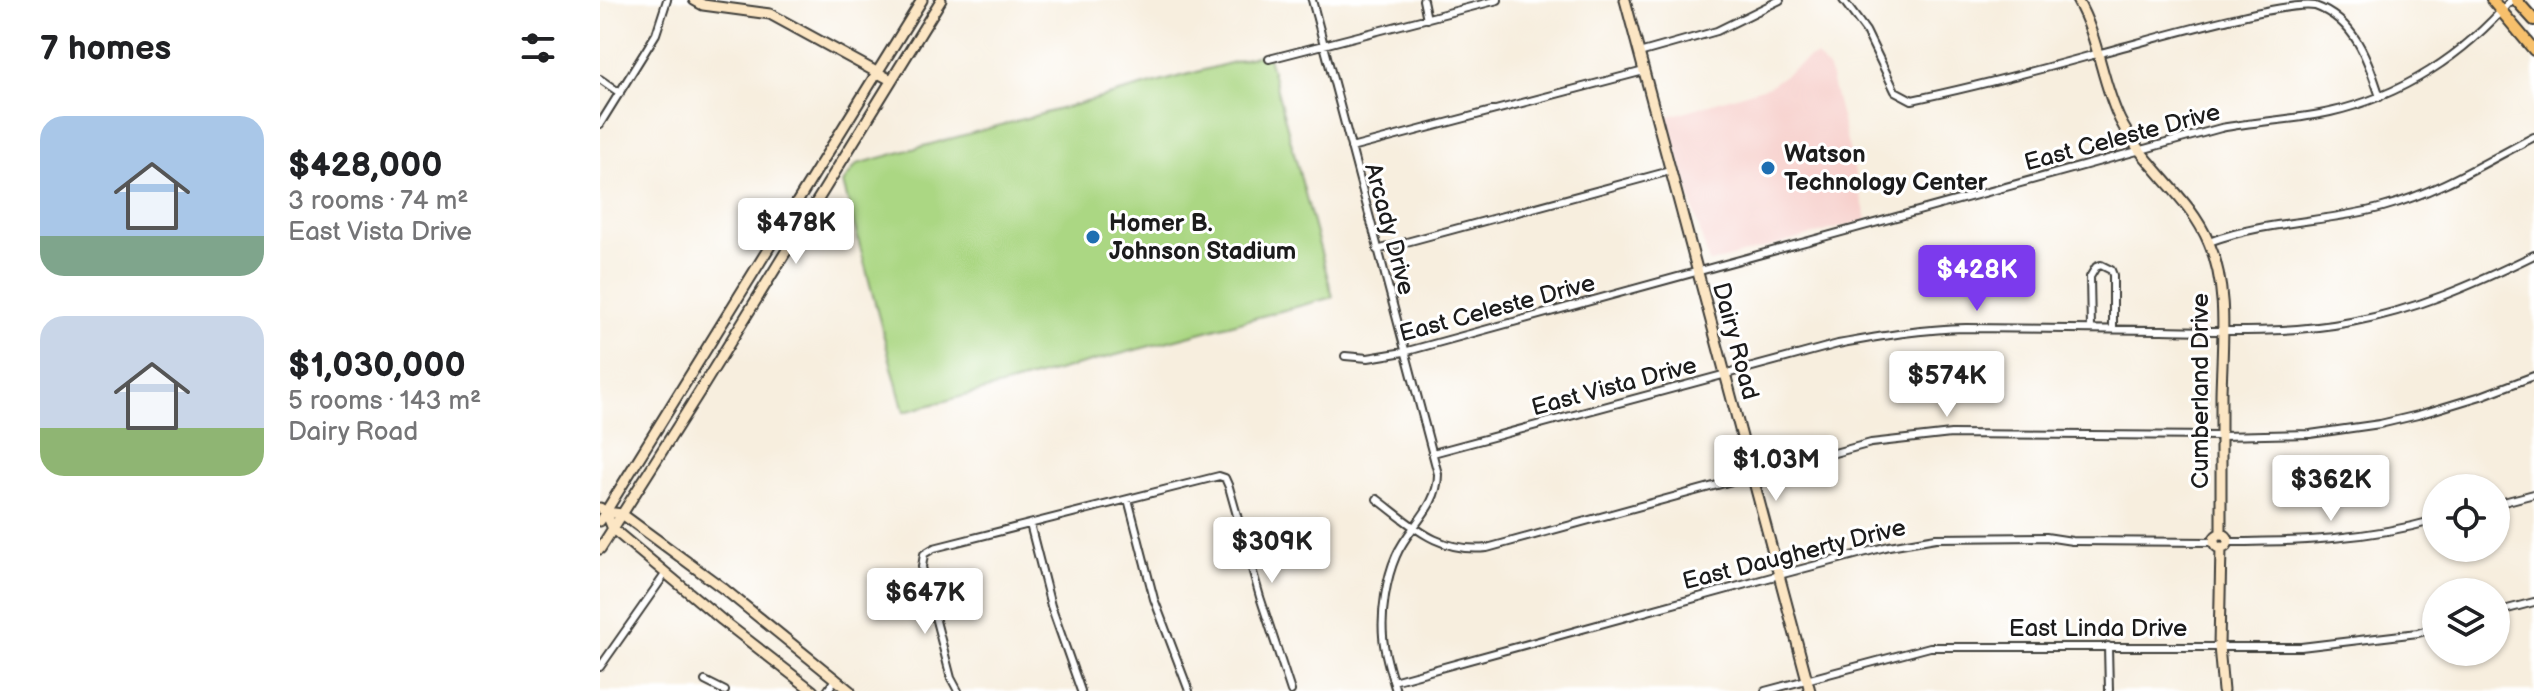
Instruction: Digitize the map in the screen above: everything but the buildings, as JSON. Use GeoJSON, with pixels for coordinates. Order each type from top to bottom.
{"type":"FeatureCollection","features":[{"type":"Feature","properties":{"kind":"main road"},"geometry":{"type":"LineString","coordinates":[[2492,0],[2534,50]]}},
{"type":"Feature","properties":{"kind":"main road"},"geometry":{"type":"LineString","coordinates":[[2514,0],[2534,20]]}},
{"type":"Feature","properties":{"kind":"street"},"geometry":{"type":"LineString","coordinates":[[600,124],[656,34],[667,0]]}},
{"type":"Feature","properties":{"kind":"street"},"geometry":{"type":"LineString","coordinates":[[694,0],[703,5],[770,14],[891,80]]}},
{"type":"Feature","properties":{"kind":"street"},"geometry":{"type":"LineString","coordinates":[[602,514],[922,0]]}},
{"type":"Feature","properties":{"kind":"street"},"geometry":{"type":"LineString","coordinates":[[600,549],[941,0]]}},
{"type":"Feature","properties":{"kind":"street","name":"Arcady Drive"},"geometry":{"type":"LineString","coordinates":[[1312,0],[1433,453],[1438,488],[1396,555],[1385,598],[1383,636],[1396,691]]}},
{"type":"Feature","properties":{"kind":"street"},"geometry":{"type":"LineString","coordinates":[[1423,0],[1427,19]]}},
{"type":"Feature","properties":{"kind":"street"},"geometry":{"type":"LineString","coordinates":[[1269,59],[1498,0]]}},
{"type":"Feature","properties":{"kind":"street","name":"Dairy Road"},"geometry":{"type":"LineString","coordinates":[[1625,0],[1810,691]]}},
{"type":"Feature","properties":{"kind":"street"},"geometry":{"type":"LineString","coordinates":[[1639,53],[1717,31],[1780,0]]}},
{"type":"Feature","properties":{"kind":"street"},"geometry":{"type":"LineString","coordinates":[[1843,0],[1866,31],[1895,91],[1912,100],[2278,6],[2308,4],[2335,16],[2352,32],[2366,56],[2380,97]]}},
{"type":"Feature","properties":{"kind":"street","name":"Cumberland Drive"},"geometry":{"type":"LineString","coordinates":[[2077,0],[2089,21],[2119,118],[2139,151],[2194,215],[2209,242],[2221,290],[2219,646],[2223,691]]}},
{"type":"Feature","properties":{"kind":"street","name":"East Celeste Drive"},"geometry":{"type":"LineString","coordinates":[[1345,356],[1368,358],[1404,352],[2221,128],[2333,111],[2380,97],[2419,78],[2448,59],[2514,0]]}},
{"type":"Feature","properties":{"kind":"street"},"geometry":{"type":"LineString","coordinates":[[1351,148],[1644,71]]}},
{"type":"Feature","properties":{"kind":"street"},"geometry":{"type":"LineString","coordinates":[[600,79],[620,93]]}},
{"type":"Feature","properties":{"kind":"street"},"geometry":{"type":"LineString","coordinates":[[2209,242],[2264,225],[2321,220],[2384,207],[2423,193],[2534,137]]}},
{"type":"Feature","properties":{"kind":"street"},"geometry":{"type":"LineString","coordinates":[[1377,250],[1670,171]]}},
{"type":"Feature","properties":{"kind":"street","name":"East Vista Drive"},"geometry":{"type":"LineString","coordinates":[[1433,453],[1838,344],[1924,329],[2251,332],[2351,322],[2440,298],[2479,283],[2534,255]]}},
{"type":"Feature","properties":{"kind":"street"},"geometry":{"type":"LineString","coordinates":[[2091,329],[2090,277],[2101,265],[2111,270],[2113,275],[2113,329]]}},
{"type":"Feature","properties":{"kind":"street"},"geometry":{"type":"LineString","coordinates":[[1377,499],[1429,538],[1450,547],[1469,550],[1487,548],[1871,443],[1917,436],[1967,434],[2310,434],[2380,424],[2481,396],[2534,376]]}},
{"type":"Feature","properties":{"kind":"street"},"geometry":{"type":"LineString","coordinates":[[958,691],[951,678],[922,567],[924,554],[934,548],[1210,476],[1225,478],[1229,487],[1291,691]]}},
{"type":"Feature","properties":{"kind":"street"},"geometry":{"type":"LineString","coordinates":[[2510,500],[2534,494]]}},
{"type":"Feature","properties":{"kind":"street"},"geometry":{"type":"LineString","coordinates":[[1128,499],[1154,599],[1189,691]]}},
{"type":"Feature","properties":{"kind":"street"},"geometry":{"type":"LineString","coordinates":[[602,514],[622,514],[724,589],[850,691]]}},
{"type":"Feature","properties":{"kind":"street"},"geometry":{"type":"LineString","coordinates":[[602,514],[613,529],[813,691]]}},
{"type":"Feature","properties":{"kind":"street"},"geometry":{"type":"LineString","coordinates":[[1030,524],[1051,606],[1081,691]]}},
{"type":"Feature","properties":{"kind":"street","name":"East Daugherty Drive"},"geometry":{"type":"LineString","coordinates":[[1393,681],[1889,546],[1936,538],[2221,541],[2334,538],[2422,524]]}},
{"type":"Feature","properties":{"kind":"street"},"geometry":{"type":"LineString","coordinates":[[600,667],[666,573]]}},
{"type":"Feature","properties":{"kind":"street"},"geometry":{"type":"LineString","coordinates":[[2510,608],[2534,602]]}},
{"type":"Feature","properties":{"kind":"street","name":"East Linda Drive"},"geometry":{"type":"LineString","coordinates":[[1765,691],[1930,647],[2301,647],[2422,632]]}},
{"type":"Feature","properties":{"kind":"street"},"geometry":{"type":"LineString","coordinates":[[2108,646],[2109,691]]}},
{"type":"Feature","properties":{"kind":"street"},"geometry":{"type":"LineString","coordinates":[[827,691],[836,678]]}},
{"type":"Feature","properties":{"kind":"street"},"geometry":{"type":"LineString","coordinates":[[705,681],[725,691]]}},
{"type":"Feature","properties":{"kind":"shaded area","name":"Watson Technology Center"},"geometry":{"type":"Polygon","coordinates":[[[1817,56],[1829,70],[1867,220],[1709,263],[1667,117],[1769,86],[1809,58],[1817,56]]]}},
{"type":"Feature","properties":{"kind":"green space"},"geometry":{"type":"Polygon","coordinates":[[[1267,53],[1333,297],[904,412],[843,183],[857,164],[1267,53]]]}},
{"type":"Feature","properties":{"kind":"place","name":"Watson Technology Center"},"geometry":{"type":"Point","coordinates":[1768,168]}},
{"type":"Feature","properties":{"kind":"place","name":"Homer B. Johnson Stadium"},"geometry":{"type":"Point","coordinates":[1093,237]}}]}
